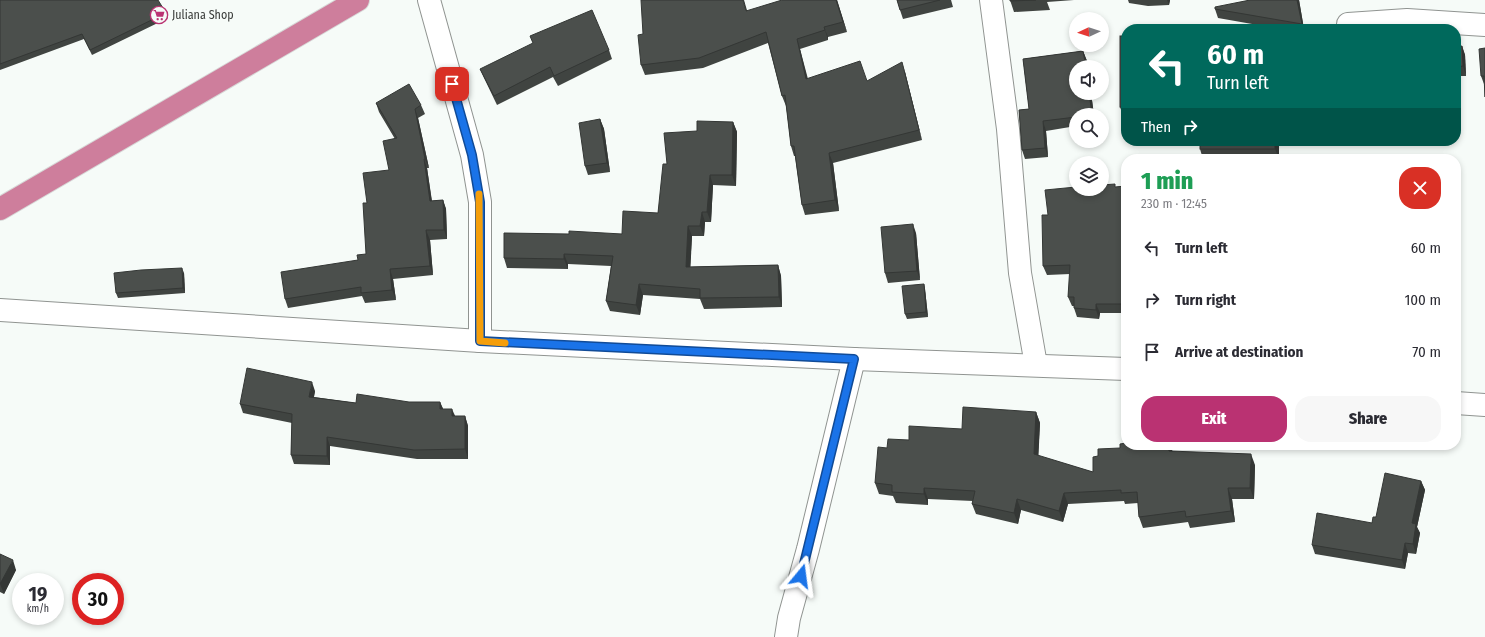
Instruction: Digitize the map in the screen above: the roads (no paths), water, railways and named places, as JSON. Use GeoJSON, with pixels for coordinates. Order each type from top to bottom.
{"type":"FeatureCollection","features":[{"type":"Feature","properties":{"kind":"highway"},"geometry":{"type":"LineString","coordinates":[[0,209],[358,0]]}},
{"type":"Feature","properties":{"kind":"street"},"geometry":{"type":"LineString","coordinates":[[429,0],[472,155],[480,202],[480,341]]}},
{"type":"Feature","properties":{"kind":"street"},"geometry":{"type":"LineString","coordinates":[[991,0],[1008,129],[1020,273],[1036,365]]}},
{"type":"Feature","properties":{"kind":"street"},"geometry":{"type":"LineString","coordinates":[[1348,24],[1407,20],[1485,25]]}},
{"type":"Feature","properties":{"kind":"street"},"geometry":{"type":"LineString","coordinates":[[0,310],[480,341],[854,359],[1121,369]]}},
{"type":"Feature","properties":{"kind":"street"},"geometry":{"type":"LineString","coordinates":[[788,628],[854,359]]}},
{"type":"Feature","properties":{"kind":"street"},"geometry":{"type":"LineString","coordinates":[[1461,403],[1485,405]]}},
{"type":"Feature","properties":{"kind":"place","name":"Juliana Shop"},"geometry":{"type":"Point","coordinates":[159,15]}}]}
